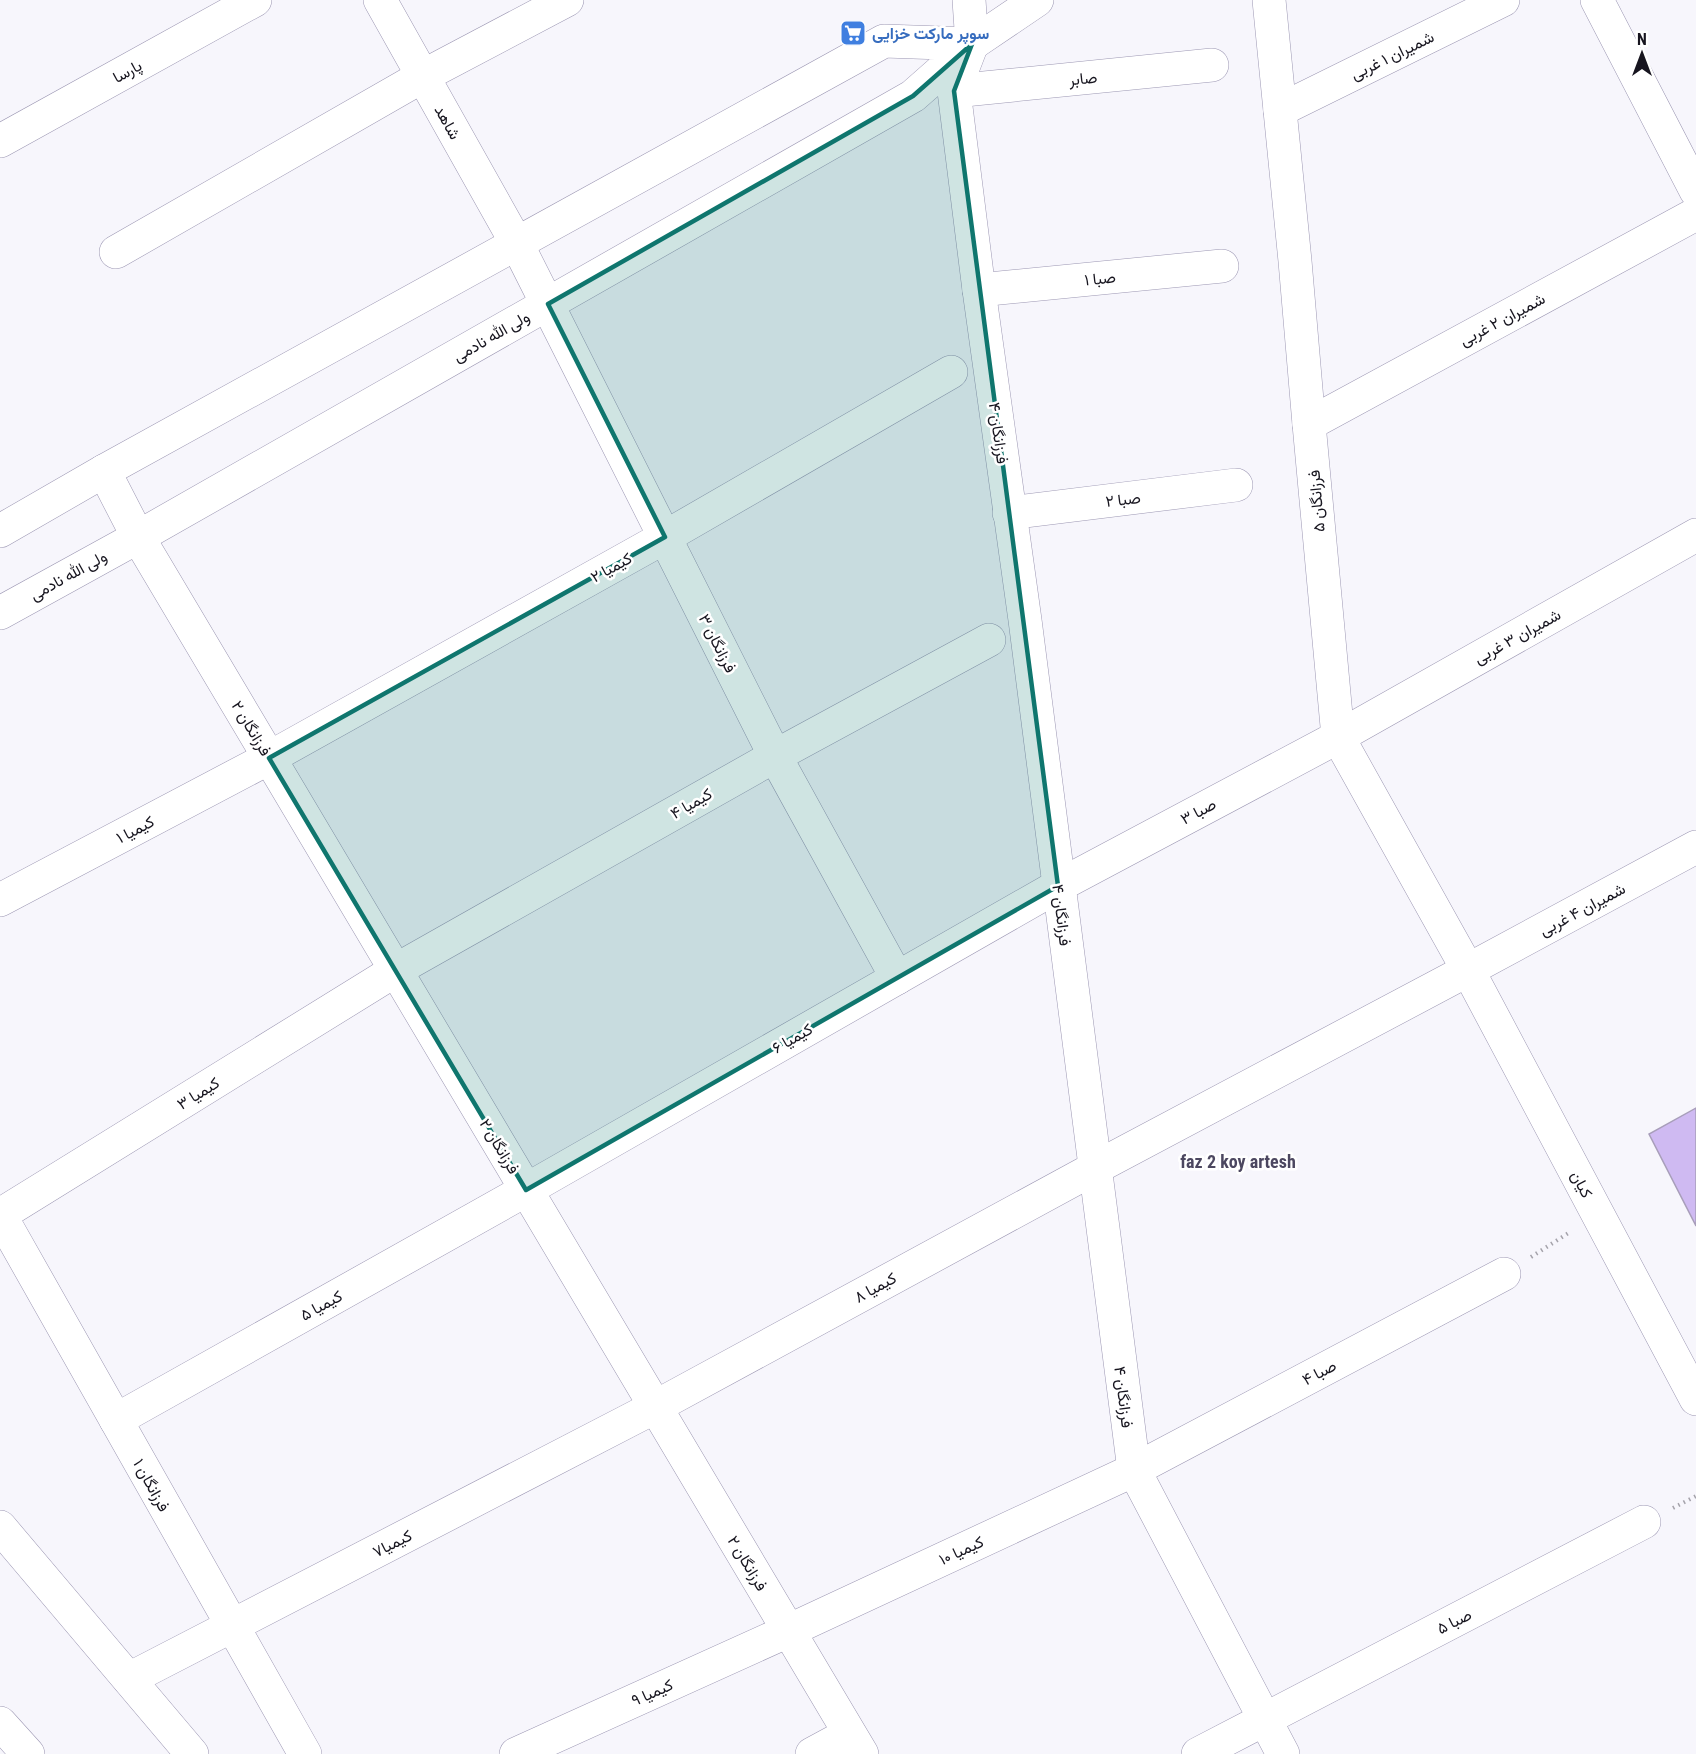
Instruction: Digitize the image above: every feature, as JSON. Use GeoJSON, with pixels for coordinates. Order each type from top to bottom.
{"type":"FeatureCollection","features":[{"type":"Feature","properties":{"kind":"street","name":"پارسا"},"geometry":{"type":"LineString","coordinates":[[0,141],[255,0]]}},
{"type":"Feature","properties":{"kind":"street","name":"شاهد"},"geometry":{"type":"LineString","coordinates":[[380,0],[517,244],[548,304]]}},
{"type":"Feature","properties":{"kind":"street"},"geometry":{"type":"LineString","coordinates":[[116,252],[423,76],[567,0]]}},
{"type":"Feature","properties":{"kind":"street"},"geometry":{"type":"LineString","coordinates":[[946,0],[972,44]]}},
{"type":"Feature","properties":{"kind":"street"},"geometry":{"type":"LineString","coordinates":[[969,0],[972,44]]}},
{"type":"Feature","properties":{"kind":"street","name":"ولی الله نادمی"},"geometry":{"type":"LineString","coordinates":[[0,613],[138,537],[913,96],[972,44],[1036,0]]}},
{"type":"Feature","properties":{"kind":"street","name":"فرزانگان ۵"},"geometry":{"type":"LineString","coordinates":[[1269,0],[1338,737],[1468,970]]}},
{"type":"Feature","properties":{"kind":"street","name":"شمیران ۱ غربی"},"geometry":{"type":"LineString","coordinates":[[1280,110],[1503,0]]}},
{"type":"Feature","properties":{"kind":"street"},"geometry":{"type":"LineString","coordinates":[[1597,0],[1696,191]]}},
{"type":"Feature","properties":{"kind":"street"},"geometry":{"type":"LineString","coordinates":[[0,531],[104,471],[884,41],[972,44]]}},
{"type":"Feature","properties":{"kind":"street","name":"فرزانگان ۴"},"geometry":{"type":"LineString","coordinates":[[972,44],[954,91],[1025,620],[1134,1470],[1283,1754]]}},
{"type":"Feature","properties":{"kind":"street","name":"صابر"},"geometry":{"type":"LineString","coordinates":[[954,91],[1212,65]]}},
{"type":"Feature","properties":{"kind":"street","name":"شمیران ۲ غربی"},"geometry":{"type":"LineString","coordinates":[[1309,424],[1696,214]]}},
{"type":"Feature","properties":{"kind":"street","name":"صبا ۱"},"geometry":{"type":"LineString","coordinates":[[979,290],[1222,266]]}},
{"type":"Feature","properties":{"kind":"street","name":"فرزانگان ۳"},"geometry":{"type":"LineString","coordinates":[[548,304],[775,756],[897,978]]}},
{"type":"Feature","properties":{"kind":"street","name":"کیمیا ۲"},"geometry":{"type":"LineString","coordinates":[[269,758],[665,537],[951,372]]}},
{"type":"Feature","properties":{"kind":"street","name":"فرزانگان ۲"},"geometry":{"type":"LineString","coordinates":[[104,471],[138,537],[856,1744]]}},
{"type":"Feature","properties":{"kind":"street","name":"صبا ۲"},"geometry":{"type":"LineString","coordinates":[[1010,513],[1236,485]]}},
{"type":"Feature","properties":{"kind":"street","name":"شمیران ۳ غربی"},"geometry":{"type":"LineString","coordinates":[[1338,737],[1696,535]]}},
{"type":"Feature","properties":{"kind":"street","name":"کیمیا ۴"},"geometry":{"type":"LineString","coordinates":[[396,970],[775,756],[989,640]]}},
{"type":"Feature","properties":{"kind":"street","name":"صبا ۳"},"geometry":{"type":"LineString","coordinates":[[1058,886],[1338,737]]}},
{"type":"Feature","properties":{"kind":"street","name":"کیمیا ۱"},"geometry":{"type":"LineString","coordinates":[[0,900],[269,758]]}},
{"type":"Feature","properties":{"kind":"street","name":"شمیران ۴ غربی"},"geometry":{"type":"LineString","coordinates":[[1095,1167],[1696,847]]}},
{"type":"Feature","properties":{"kind":"street","name":"کیمیا ۶"},"geometry":{"type":"LineString","coordinates":[[526,1190],[1058,886]]}},
{"type":"Feature","properties":{"kind":"street","name":"کیمیا ۳"},"geometry":{"type":"LineString","coordinates":[[0,1215],[396,970]]}},
{"type":"Feature","properties":{"kind":"street","name":"کیان"},"geometry":{"type":"LineString","coordinates":[[1468,970],[1696,1399]]}},
{"type":"Feature","properties":{"kind":"street","name":"کیمیا ۸"},"geometry":{"type":"LineString","coordinates":[[655,1407],[1095,1167]]}},
{"type":"Feature","properties":{"kind":"street","name":"کیمیا ۵"},"geometry":{"type":"LineString","coordinates":[[116,1420],[526,1190]]}},
{"type":"Feature","properties":{"kind":"street","name":"فرزانگان ۱"},"geometry":{"type":"LineString","coordinates":[[0,1215],[305,1754]]}},
{"type":"Feature","properties":{"kind":"street","name":"صبا ۴"},"geometry":{"type":"LineString","coordinates":[[1134,1470],[1504,1274]]}},
{"type":"Feature","properties":{"kind":"street","name":"کیمیا۷"},"geometry":{"type":"LineString","coordinates":[[129,1680],[655,1407]]}},
{"type":"Feature","properties":{"kind":"street","name":"کیمیا ۱۰"},"geometry":{"type":"LineString","coordinates":[[788,1631],[1134,1470]]}},
{"type":"Feature","properties":{"kind":"street","name":"صبا ۵"},"geometry":{"type":"LineString","coordinates":[[1198,1754],[1644,1522]]}},
{"type":"Feature","properties":{"kind":"street"},"geometry":{"type":"LineString","coordinates":[[0,1527],[192,1754]]}},
{"type":"Feature","properties":{"kind":"street","name":"کیمیا ۹"},"geometry":{"type":"LineString","coordinates":[[516,1754],[788,1631]]}},
{"type":"Feature","properties":{"kind":"street"},"geometry":{"type":"LineString","coordinates":[[0,1723],[28,1754]]}},
{"type":"Feature","properties":{"kind":"street"},"geometry":{"type":"LineString","coordinates":[[812,1754],[856,1744]]}},
{"type":"Feature","properties":{"kind":"path"},"geometry":{"type":"LineString","coordinates":[[1504,1274],[1598,1214]]}},
{"type":"Feature","properties":{"kind":"highlighted area"},"geometry":{"type":"Polygon","coordinates":[[[972,44],[954,91],[1058,886],[526,1190],[269,758],[665,537],[548,304],[913,96],[972,44]]]}},
{"type":"Feature","properties":{"kind":"building"},"geometry":{"type":"Polygon","coordinates":[[[1696,1108],[1696,1226],[1649,1134],[1696,1108]]]}},
{"type":"Feature","properties":{"kind":"place","name":"سوپر مارکت خزایی"},"geometry":{"type":"Point","coordinates":[853,33]}},
{"type":"Feature","properties":{"kind":"district","name":"faz 2 koy artesh"},"geometry":{"type":"Point","coordinates":[1238,1162]}}]}
